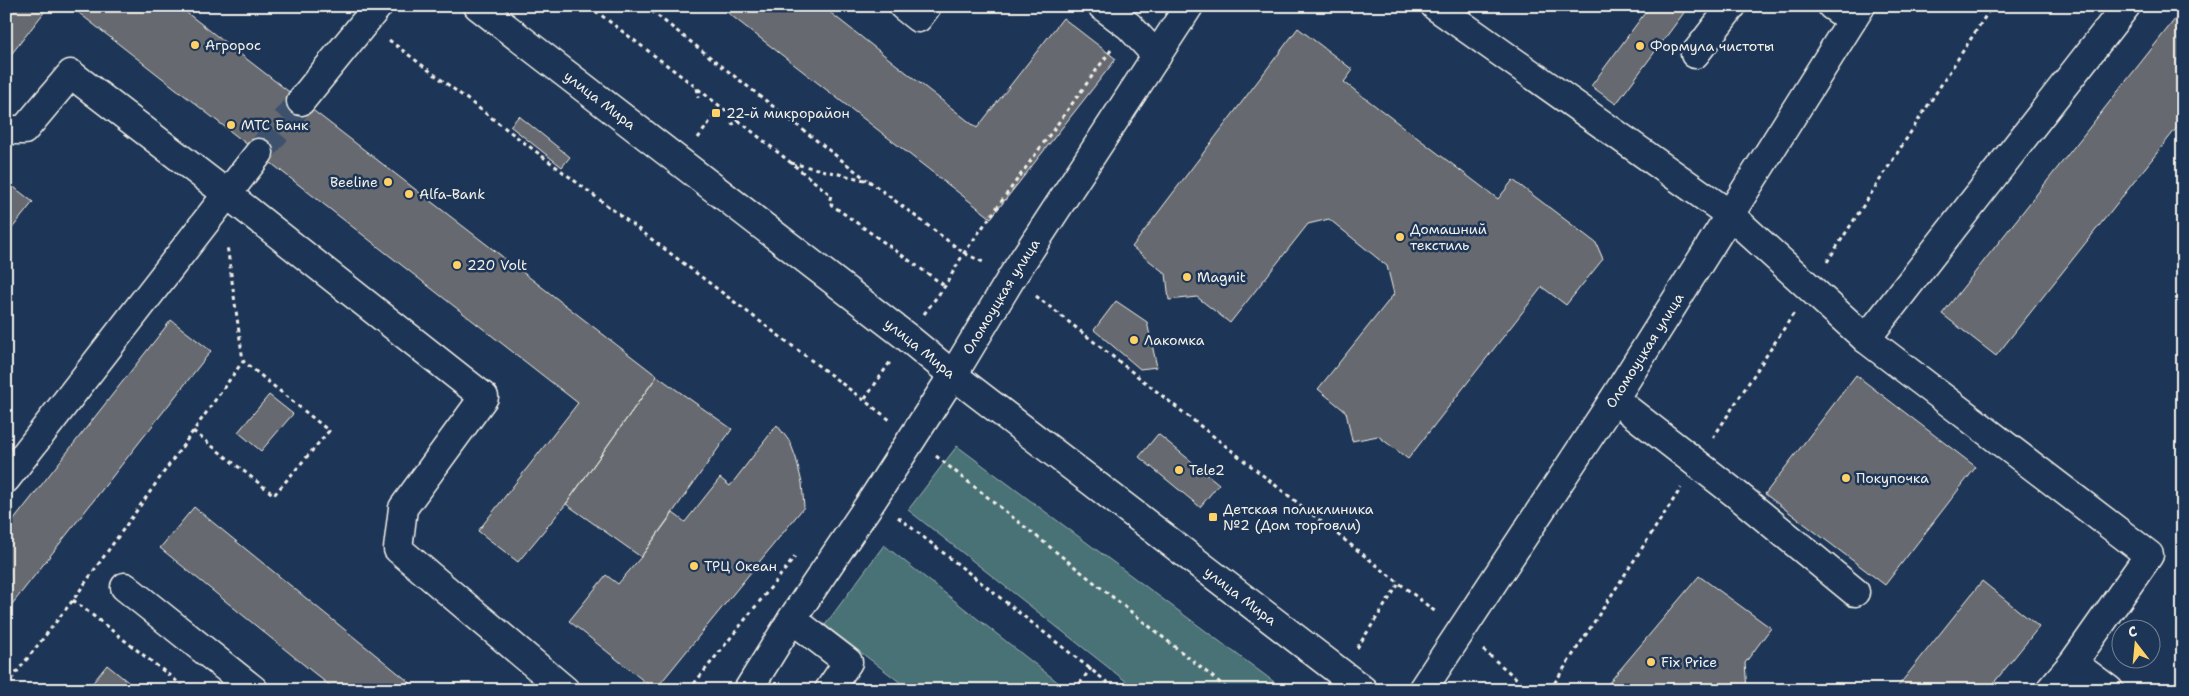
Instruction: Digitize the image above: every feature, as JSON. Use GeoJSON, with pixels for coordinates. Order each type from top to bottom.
{"type":"FeatureCollection","features":[{"type":"Feature","properties":{"kind":"street","name":"улица Мира"},"geometry":{"type":"LineString","coordinates":[[478,6],[908,338],[952,375],[1363,690]]}},
{"type":"Feature","properties":{"kind":"street"},"geometry":{"type":"LineString","coordinates":[[903,6],[918,18],[927,6]]}},
{"type":"Feature","properties":{"kind":"street"},"geometry":{"type":"LineString","coordinates":[[1102,6],[1129,26],[1157,56]]}},
{"type":"Feature","properties":{"kind":"street","name":"Оломоуцкая улица"},"geometry":{"type":"LineString","coordinates":[[748,690],[792,619],[912,438],[1012,277],[1189,6]]}},
{"type":"Feature","properties":{"kind":"street"},"geometry":{"type":"LineString","coordinates":[[1435,6],[1729,214],[1866,339],[2149,555],[2073,663],[2050,690]]}},
{"type":"Feature","properties":{"kind":"street"},"geometry":{"type":"LineString","coordinates":[[1695,54],[1732,6]]}},
{"type":"Feature","properties":{"kind":"street"},"geometry":{"type":"LineString","coordinates":[[1866,339],[2126,6]]}},
{"type":"Feature","properties":{"kind":"street","name":"Оломоуцкая улица"},"geometry":{"type":"LineString","coordinates":[[1422,690],[1614,399],[1729,214],[1848,11]]}},
{"type":"Feature","properties":{"kind":"street"},"geometry":{"type":"LineString","coordinates":[[301,101],[372,14]]}},
{"type":"Feature","properties":{"kind":"street"},"geometry":{"type":"LineString","coordinates":[[6,130],[24,130],[71,74],[227,194],[484,397],[403,508],[398,549],[565,690]]}},
{"type":"Feature","properties":{"kind":"street"},"geometry":{"type":"LineString","coordinates":[[6,479],[259,153]]}},
{"type":"Feature","properties":{"kind":"street"},"geometry":{"type":"LineString","coordinates":[[1614,399],[1855,592]]}},
{"type":"Feature","properties":{"kind":"street"},"geometry":{"type":"LineString","coordinates":[[125,587],[254,690]]}},
{"type":"Feature","properties":{"kind":"street"},"geometry":{"type":"LineString","coordinates":[[792,619],[848,662],[829,690]]}},
{"type":"Feature","properties":{"kind":"street"},"geometry":{"type":"LineString","coordinates":[[2073,663],[2109,690]]}},
{"type":"Feature","properties":{"kind":"path"},"geometry":{"type":"LineString","coordinates":[[589,6],[697,88],[831,195],[829,203],[945,286],[964,253],[1129,26]]}},
{"type":"Feature","properties":{"kind":"path"},"geometry":{"type":"LineString","coordinates":[[645,6],[869,182],[964,253],[1012,277],[1398,585],[1460,631],[1530,690]]}},
{"type":"Feature","properties":{"kind":"path"},"geometry":{"type":"LineString","coordinates":[[1550,690],[1992,6]]}},
{"type":"Feature","properties":{"kind":"path"},"geometry":{"type":"LineString","coordinates":[[372,14],[865,399],[1230,690]]}},
{"type":"Feature","properties":{"kind":"path"},"geometry":{"type":"LineString","coordinates":[[697,88],[698,98]]}},
{"type":"Feature","properties":{"kind":"path"},"geometry":{"type":"LineString","coordinates":[[731,125],[739,121]]}},
{"type":"Feature","properties":{"kind":"path"},"geometry":{"type":"LineString","coordinates":[[791,163],[869,182]]}},
{"type":"Feature","properties":{"kind":"path"},"geometry":{"type":"LineString","coordinates":[[193,431],[274,495],[329,431],[243,361],[227,243]]}},
{"type":"Feature","properties":{"kind":"path"},"geometry":{"type":"LineString","coordinates":[[6,686],[73,600],[243,361]]}},
{"type":"Feature","properties":{"kind":"path"},"geometry":{"type":"LineString","coordinates":[[873,499],[1117,690]]}},
{"type":"Feature","properties":{"kind":"path"},"geometry":{"type":"LineString","coordinates":[[689,690],[799,552]]}},
{"type":"Feature","properties":{"kind":"path"},"geometry":{"type":"LineString","coordinates":[[1340,673],[1398,585]]}},
{"type":"Feature","properties":{"kind":"path"},"geometry":{"type":"LineString","coordinates":[[73,600],[188,690]]}},
{"type":"Feature","properties":{"kind":"path"},"geometry":{"type":"LineString","coordinates":[[1075,690],[1091,668]]}},
{"type":"Feature","properties":{"kind":"green space"},"geometry":{"type":"Polygon","coordinates":[[[957,446],[1285,690],[1137,690],[908,510],[957,446]]]}},
{"type":"Feature","properties":{"kind":"green space"},"geometry":{"type":"Polygon","coordinates":[[[884,545],[1064,687],[1061,690],[910,690],[825,625],[884,545]]]}},
{"type":"Feature","properties":{"kind":"building"},"geometry":{"type":"Polygon","coordinates":[[[6,6],[49,6],[6,61],[6,6]]]}},
{"type":"Feature","properties":{"kind":"building"},"geometry":{"type":"Polygon","coordinates":[[[70,6],[178,6],[657,376],[566,504],[518,562],[478,531],[578,403],[70,6]]]}},
{"type":"Feature","properties":{"kind":"building"},"geometry":{"type":"Polygon","coordinates":[[[719,6],[822,6],[977,128],[1063,18],[1116,59],[991,218],[719,6]]]}},
{"type":"Feature","properties":{"kind":"building","name":"Формула чистоты"},"geometry":{"type":"Polygon","coordinates":[[[1650,6],[1689,6],[1616,104],[1591,86],[1650,6]]]}},
{"type":"Feature","properties":{"kind":"building"},"geometry":{"type":"Polygon","coordinates":[[[2183,9],[2183,120],[1996,356],[1942,314],[2183,9]]]}},
{"type":"Feature","properties":{"kind":"building"},"geometry":{"type":"Polygon","coordinates":[[[1298,28],[1353,70],[1344,82],[1498,199],[1513,180],[1596,243],[1603,259],[1566,305],[1542,287],[1408,459],[1378,436],[1352,441],[1346,412],[1318,389],[1394,294],[1387,266],[1329,219],[1308,224],[1230,323],[1197,297],[1169,300],[1166,274],[1132,247],[1298,28]]]}},
{"type":"Feature","properties":{"kind":"building"},"geometry":{"type":"Polygon","coordinates":[[[519,116],[570,157],[562,167],[510,126],[519,116]]]}},
{"type":"Feature","properties":{"kind":"building"},"geometry":{"type":"Polygon","coordinates":[[[6,181],[33,202],[6,236],[6,181]]]}},
{"type":"Feature","properties":{"kind":"building"},"geometry":{"type":"Polygon","coordinates":[[[1116,301],[1147,322],[1157,367],[1140,369],[1094,330],[1116,301]]]}},
{"type":"Feature","properties":{"kind":"building"},"geometry":{"type":"Polygon","coordinates":[[[171,320],[211,351],[6,612],[6,530],[171,320]]]}},
{"type":"Feature","properties":{"kind":"building"},"geometry":{"type":"Polygon","coordinates":[[[1856,375],[1976,467],[1885,585],[1765,494],[1856,375]]]}},
{"type":"Feature","properties":{"kind":"building"},"geometry":{"type":"Polygon","coordinates":[[[657,376],[732,429],[641,557],[566,504],[657,376]]]}},
{"type":"Feature","properties":{"kind":"building"},"geometry":{"type":"Polygon","coordinates":[[[269,395],[293,414],[261,451],[238,432],[269,395]]]}},
{"type":"Feature","properties":{"kind":"building","name":"ТРЦ Океан"},"geometry":{"type":"Polygon","coordinates":[[[777,425],[790,442],[796,458],[802,483],[804,507],[655,690],[569,621],[606,575],[618,584],[641,557],[673,513],[685,522],[720,478],[730,486],[777,425]]]}},
{"type":"Feature","properties":{"kind":"building","name":"Tele2"},"geometry":{"type":"Polygon","coordinates":[[[1158,434],[1219,484],[1200,507],[1139,457],[1158,434]]]}},
{"type":"Feature","properties":{"kind":"building"},"geometry":{"type":"Polygon","coordinates":[[[194,507],[419,690],[335,690],[160,548],[194,507]]]}},
{"type":"Feature","properties":{"kind":"building"},"geometry":{"type":"Polygon","coordinates":[[[1699,576],[1771,628],[1745,663],[1747,690],[1608,690],[1607,685],[1699,576]]]}},
{"type":"Feature","properties":{"kind":"building"},"geometry":{"type":"Polygon","coordinates":[[[1982,581],[2039,627],[1988,690],[1895,690],[1982,581]]]}},
{"type":"Feature","properties":{"kind":"building"},"geometry":{"type":"Polygon","coordinates":[[[107,665],[138,690],[87,690],[107,665]]]}},
{"type":"Feature","properties":{"kind":"tunnel"},"geometry":{"type":"LineString","coordinates":[[259,153],[301,101]]}},
{"type":"Feature","properties":{"kind":"place","name":"Агророс"},"geometry":{"type":"Point","coordinates":[195,45]}},
{"type":"Feature","properties":{"kind":"place","name":"Формула чистоты"},"geometry":{"type":"Point","coordinates":[1640,46]}},
{"type":"Feature","properties":{"kind":"place","name":"22-й микрорайон"},"geometry":{"type":"Point","coordinates":[716,113]}},
{"type":"Feature","properties":{"kind":"place","name":"МТС Банк"},"geometry":{"type":"Point","coordinates":[231,125]}},
{"type":"Feature","properties":{"kind":"place","name":"Beeline"},"geometry":{"type":"Point","coordinates":[388,182]}},
{"type":"Feature","properties":{"kind":"place","name":"Alfa-Bank"},"geometry":{"type":"Point","coordinates":[409,194]}},
{"type":"Feature","properties":{"kind":"place","name":"Домашний текстиль"},"geometry":{"type":"Point","coordinates":[1400,237]}},
{"type":"Feature","properties":{"kind":"place","name":"220 Volt"},"geometry":{"type":"Point","coordinates":[457,265]}},
{"type":"Feature","properties":{"kind":"place","name":"Magnit"},"geometry":{"type":"Point","coordinates":[1187,277]}},
{"type":"Feature","properties":{"kind":"place","name":"Лакомка"},"geometry":{"type":"Point","coordinates":[1134,340]}},
{"type":"Feature","properties":{"kind":"place","name":"Tele2"},"geometry":{"type":"Point","coordinates":[1179,470]}},
{"type":"Feature","properties":{"kind":"place","name":"Покупочка"},"geometry":{"type":"Point","coordinates":[1846,478]}},
{"type":"Feature","properties":{"kind":"place","name":"Детская поликлиника №2 (Дом торговли)"},"geometry":{"type":"Point","coordinates":[1213,517]}},
{"type":"Feature","properties":{"kind":"place","name":"ТРЦ Океан"},"geometry":{"type":"Point","coordinates":[694,566]}},
{"type":"Feature","properties":{"kind":"place","name":"Fix Price"},"geometry":{"type":"Point","coordinates":[1651,662]}}]}
